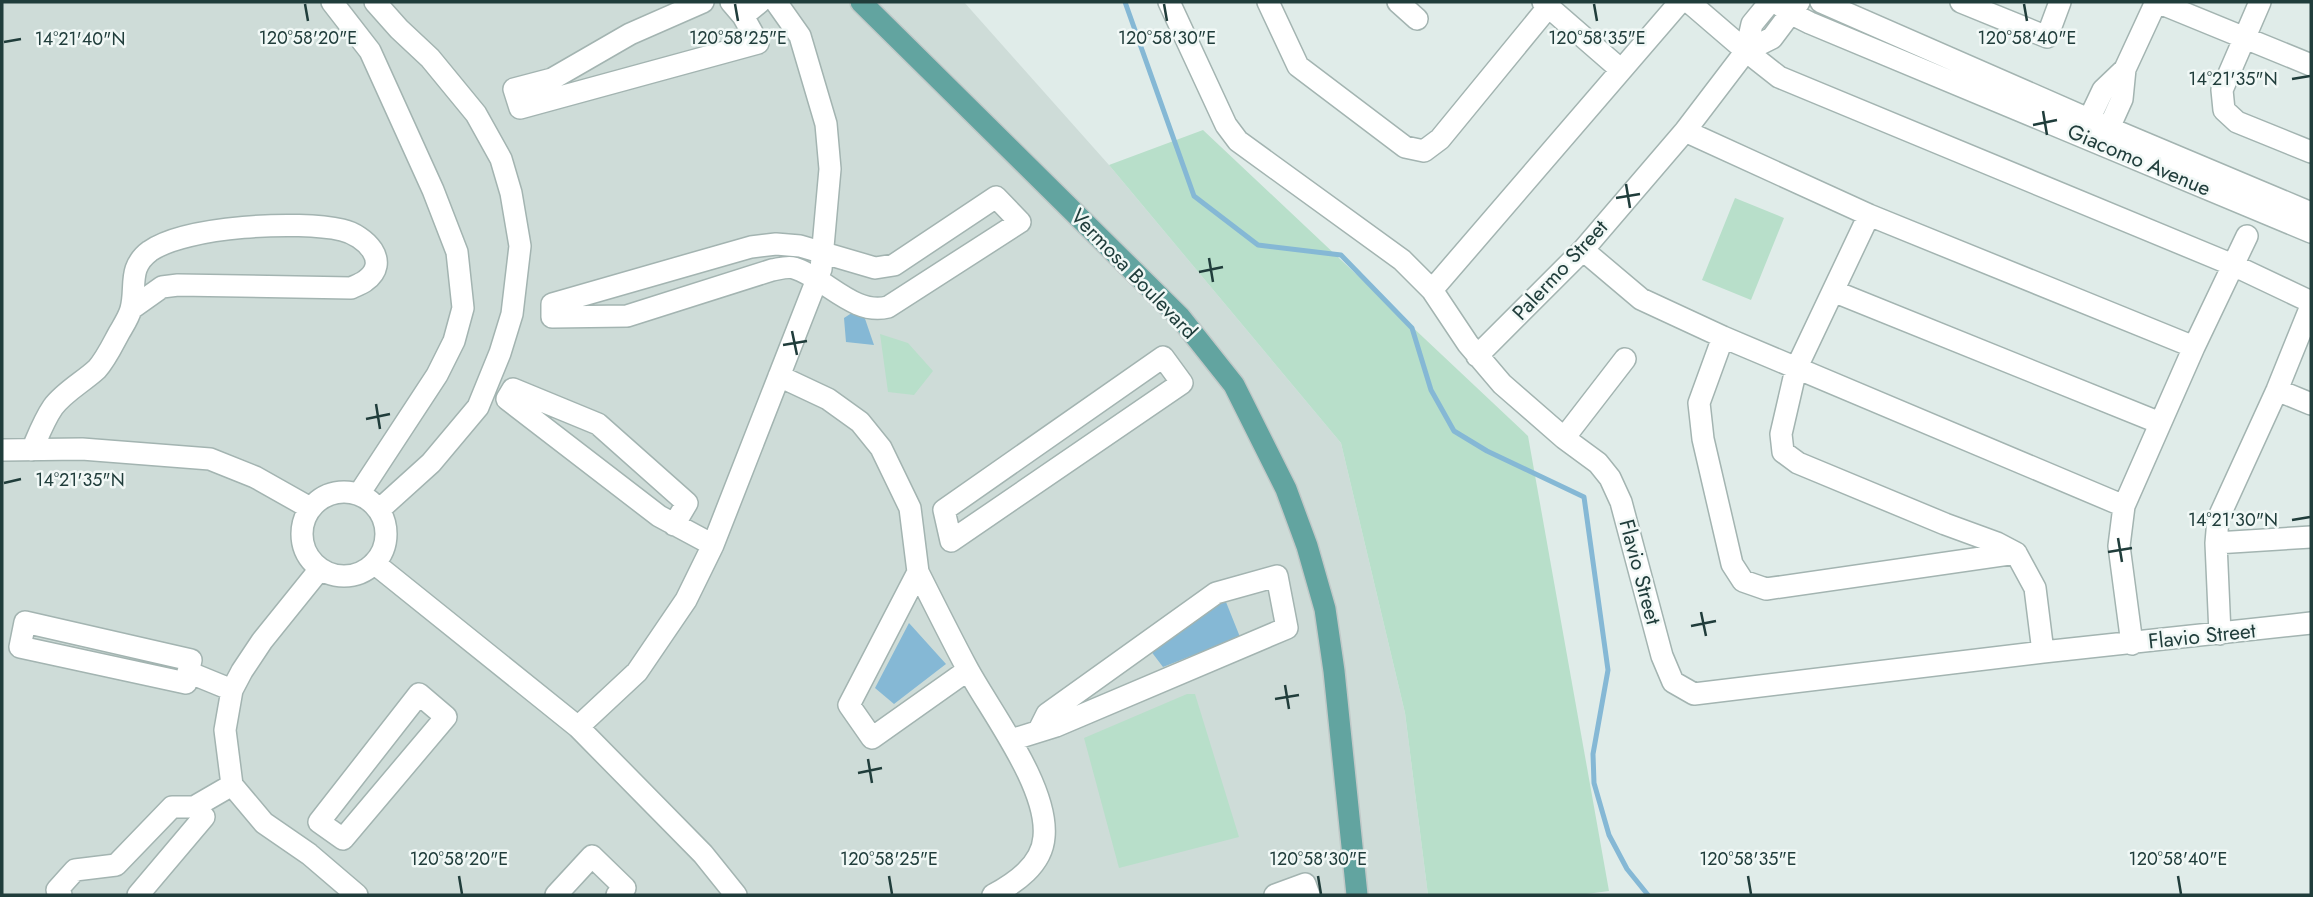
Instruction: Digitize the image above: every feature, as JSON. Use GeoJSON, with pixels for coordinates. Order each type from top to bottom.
{"type":"FeatureCollection","features":[{"type":"Feature","properties":{"kind":"main road","name":"Vermosa Boulevard"},"geometry":{"type":"LineString","coordinates":[[861,2],[1180,317],[1234,385],[1286,489],[1307,546],[1325,609],[1357,895]]}},
{"type":"Feature","properties":{"kind":"street"},"geometry":{"type":"LineString","coordinates":[[332,2],[370,51],[433,190],[457,253],[463,308],[454,341],[437,375],[359,494]]}},
{"type":"Feature","properties":{"kind":"street"},"geometry":{"type":"LineString","coordinates":[[376,2],[399,29],[430,58],[476,114],[501,159],[511,192],[520,246],[512,314],[500,354],[478,407],[431,463],[379,510]]}},
{"type":"Feature","properties":{"kind":"street"},"geometry":{"type":"LineString","coordinates":[[703,2],[631,34],[552,79],[514,89],[520,108],[758,43],[737,9],[760,2]]}},
{"type":"Feature","properties":{"kind":"street"},"geometry":{"type":"LineString","coordinates":[[578,727],[637,673],[685,600],[713,545],[817,279],[824,253],[830,169],[826,124],[800,36],[776,2]]}},
{"type":"Feature","properties":{"kind":"street","name":"Flavio Street"},"geometry":{"type":"LineString","coordinates":[[1169,2],[1226,125],[1238,141],[1402,260],[1432,290],[1477,356],[1502,384],[1564,438],[1598,463],[1610,478],[1621,502],[1661,656],[1673,682],[1694,694],[2311,623]]}},
{"type":"Feature","properties":{"kind":"street"},"geometry":{"type":"LineString","coordinates":[[1268,2],[1298,66],[1405,148],[1424,151],[1440,139],[1546,4],[1620,69]]}},
{"type":"Feature","properties":{"kind":"street"},"geometry":{"type":"LineString","coordinates":[[1398,2],[1417,19]]}},
{"type":"Feature","properties":{"kind":"street"},"geometry":{"type":"LineString","coordinates":[[1432,290],[1680,2]]}},
{"type":"Feature","properties":{"kind":"street"},"geometry":{"type":"LineString","coordinates":[[1689,2],[1779,77],[2233,265],[2311,304],[2277,390],[2218,519],[2216,543],[2220,634]]}},
{"type":"Feature","properties":{"kind":"street"},"geometry":{"type":"LineString","coordinates":[[1746,51],[1752,24],[1770,2]]}},
{"type":"Feature","properties":{"kind":"street","name":"Giacomo Avenue"},"geometry":{"type":"LineString","coordinates":[[1821,2],[2085,127],[2257,200],[2311,232]]}},
{"type":"Feature","properties":{"kind":"street"},"geometry":{"type":"LineString","coordinates":[[1961,2],[2046,37],[2060,2]]}},
{"type":"Feature","properties":{"kind":"street"},"geometry":{"type":"LineString","coordinates":[[2085,127],[2103,90],[2124,69],[2156,2],[2311,65]]}},
{"type":"Feature","properties":{"kind":"street"},"geometry":{"type":"LineString","coordinates":[[2260,2],[2222,90],[2224,110],[2237,122],[2311,152]]}},
{"type":"Feature","properties":{"kind":"street"},"geometry":{"type":"LineString","coordinates":[[1746,51],[1772,38],[1788,5]]}},
{"type":"Feature","properties":{"kind":"street","name":"Giacomo Avenue"},"geometry":{"type":"LineString","coordinates":[[1788,5],[1810,23],[2085,127]]}},
{"type":"Feature","properties":{"kind":"street"},"geometry":{"type":"LineString","coordinates":[[370,51],[399,29]]}},
{"type":"Feature","properties":{"kind":"street","name":"Palermo Street"},"geometry":{"type":"LineString","coordinates":[[1477,356],[1583,250],[1685,131],[1746,51]]}},
{"type":"Feature","properties":{"kind":"street"},"geometry":{"type":"LineString","coordinates":[[2106,136],[2122,99],[2124,69]]}},
{"type":"Feature","properties":{"kind":"street"},"geometry":{"type":"LineString","coordinates":[[1685,131],[1869,215],[2194,347]]}},
{"type":"Feature","properties":{"kind":"street"},"geometry":{"type":"LineString","coordinates":[[996,197],[1020,222],[888,307],[879,310],[864,308],[817,279],[791,267],[772,270],[627,316],[552,317],[552,304],[738,250],[776,244],[800,246],[824,253],[875,268],[885,268],[894,265],[996,197]]}},
{"type":"Feature","properties":{"kind":"street","name":"Giacomo Avenue"},"geometry":{"type":"LineString","coordinates":[[2257,200],[2311,213]]}},
{"type":"Feature","properties":{"kind":"street"},"geometry":{"type":"LineString","coordinates":[[1869,215],[1796,369],[1780,434],[1783,452],[1798,463],[2016,553],[2035,588],[2043,652]]}},
{"type":"Feature","properties":{"kind":"street"},"geometry":{"type":"LineString","coordinates":[[32,450],[54,406],[99,366],[131,309],[162,287],[351,288],[366,281],[375,271],[375,254],[363,238],[344,230],[321,226],[212,230],[174,239],[148,253],[133,273],[131,309]]}},
{"type":"Feature","properties":{"kind":"street"},"geometry":{"type":"LineString","coordinates":[[2132,644],[2119,546],[2124,506],[2194,347],[2247,236]]}},
{"type":"Feature","properties":{"kind":"street"},"geometry":{"type":"LineString","coordinates":[[791,267],[800,246]]}},
{"type":"Feature","properties":{"kind":"street"},"geometry":{"type":"LineString","coordinates":[[1583,250],[1641,299],[1796,369],[2124,506]]}},
{"type":"Feature","properties":{"kind":"street"},"geometry":{"type":"LineString","coordinates":[[1833,291],[2160,423]]}},
{"type":"Feature","properties":{"kind":"street"},"geometry":{"type":"LineString","coordinates":[[1723,337],[1699,403],[1703,439],[1732,564],[1743,581],[1766,589],[2016,553]]}},
{"type":"Feature","properties":{"kind":"street"},"geometry":{"type":"LineString","coordinates":[[1163,357],[1182,383],[951,541],[946,524],[944,510],[1163,357]]}},
{"type":"Feature","properties":{"kind":"street"},"geometry":{"type":"LineString","coordinates":[[1564,438],[1625,359]]}},
{"type":"Feature","properties":{"kind":"street"},"geometry":{"type":"LineString","coordinates":[[779,376],[828,399],[860,422],[881,447],[910,508],[918,572],[968,670],[1012,740],[1041,804],[1045,838],[1035,863],[1013,884],[993,895]]}},
{"type":"Feature","properties":{"kind":"street"},"geometry":{"type":"LineString","coordinates":[[674,525],[687,503],[598,424],[513,389],[507,399],[674,525],[713,545]]}},
{"type":"Feature","properties":{"kind":"street"},"geometry":{"type":"LineString","coordinates":[[2277,390],[2311,404]]}},
{"type":"Feature","properties":{"kind":"street"},"geometry":{"type":"LineString","coordinates":[[2,450],[82,449],[211,459],[255,477],[310,508]]}},
{"type":"Feature","properties":{"kind":"street"},"geometry":{"type":"LineString","coordinates":[[332,493],[359,494],[370,500],[379,510],[385,523],[386,537],[382,551],[374,563],[362,571],[334,575],[320,569],[310,559],[303,546],[301,533],[310,508],[320,499],[332,493]]}},
{"type":"Feature","properties":{"kind":"street"},"geometry":{"type":"LineString","coordinates":[[914,535],[946,524]]}},
{"type":"Feature","properties":{"kind":"street"},"geometry":{"type":"LineString","coordinates":[[1941,562],[1945,524]]}},
{"type":"Feature","properties":{"kind":"street"},"geometry":{"type":"LineString","coordinates":[[2216,543],[2311,537]]}},
{"type":"Feature","properties":{"kind":"street"},"geometry":{"type":"LineString","coordinates":[[374,563],[578,727],[703,854],[736,895]]}},
{"type":"Feature","properties":{"kind":"street"},"geometry":{"type":"LineString","coordinates":[[320,569],[262,641],[242,671],[232,690],[225,730],[232,785],[264,823],[309,854],[357,895]]}},
{"type":"Feature","properties":{"kind":"street"},"geometry":{"type":"LineString","coordinates":[[918,572],[849,705],[872,738],[968,670]]}},
{"type":"Feature","properties":{"kind":"street"},"geometry":{"type":"LineString","coordinates":[[1012,740],[1056,726],[1287,628],[1278,576],[1216,593],[1046,714],[1039,730]]}},
{"type":"Feature","properties":{"kind":"street"},"geometry":{"type":"LineString","coordinates":[[25,622],[191,660],[188,671],[186,683],[20,647],[25,622]]}},
{"type":"Feature","properties":{"kind":"street"},"geometry":{"type":"LineString","coordinates":[[188,671],[232,690]]}},
{"type":"Feature","properties":{"kind":"street"},"geometry":{"type":"LineString","coordinates":[[419,694],[446,717],[343,839],[330,830],[318,822],[419,694]]}},
{"type":"Feature","properties":{"kind":"street"},"geometry":{"type":"LineString","coordinates":[[61,895],[57,890],[75,870],[116,865],[172,807],[194,807],[232,785]]}},
{"type":"Feature","properties":{"kind":"street"},"geometry":{"type":"LineString","coordinates":[[138,895],[204,817],[194,807]]}},
{"type":"Feature","properties":{"kind":"street"},"geometry":{"type":"LineString","coordinates":[[309,854],[330,830]]}},
{"type":"Feature","properties":{"kind":"street"},"geometry":{"type":"LineString","coordinates":[[556,895],[592,856],[625,888],[617,895]]}},
{"type":"Feature","properties":{"kind":"street"},"geometry":{"type":"LineString","coordinates":[[1275,895],[1305,884],[1309,895]]}},
{"type":"Feature","properties":{"kind":"shaded area"},"geometry":{"type":"Polygon","coordinates":[[[2,2],[964,2],[1109,165],[1341,443],[1405,713],[1428,895],[2,895],[2,2]]]}},
{"type":"Feature","properties":{"kind":"green space"},"geometry":{"type":"Polygon","coordinates":[[[1203,130],[1528,436],[1609,891],[1579,895],[1428,895],[1405,713],[1341,443],[1109,165],[1203,130]]]}},
{"type":"Feature","properties":{"kind":"green space"},"geometry":{"type":"Polygon","coordinates":[[[1735,198],[1784,218],[1751,300],[1702,280],[1735,198]]]}},
{"type":"Feature","properties":{"kind":"green space"},"geometry":{"type":"Polygon","coordinates":[[[880,334],[908,343],[933,371],[914,395],[888,392],[880,334]]]}},
{"type":"Feature","properties":{"kind":"green space"},"geometry":{"type":"Polygon","coordinates":[[[1187,694],[1195,694],[1239,837],[1119,868],[1084,738],[1187,694]]]}},
{"type":"Feature","properties":{"kind":"water"},"geometry":{"type":"Polygon","coordinates":[[[861,307],[874,345],[846,342],[844,318],[861,307]]]}},
{"type":"Feature","properties":{"kind":"water"},"geometry":{"type":"Polygon","coordinates":[[[1222,592],[1240,637],[1163,667],[1147,646],[1222,592]]]}},
{"type":"Feature","properties":{"kind":"water"},"geometry":{"type":"Polygon","coordinates":[[[909,623],[946,664],[894,704],[875,688],[909,623]]]}},
{"type":"Feature","properties":{"kind":"waterway"},"geometry":{"type":"LineString","coordinates":[[1125,2],[1194,196],[1258,245],[1341,255],[1412,328],[1431,390],[1454,431],[1487,451],[1584,497],[1608,670],[1593,754],[1594,783],[1609,835],[1627,869],[1648,895]]}}]}
